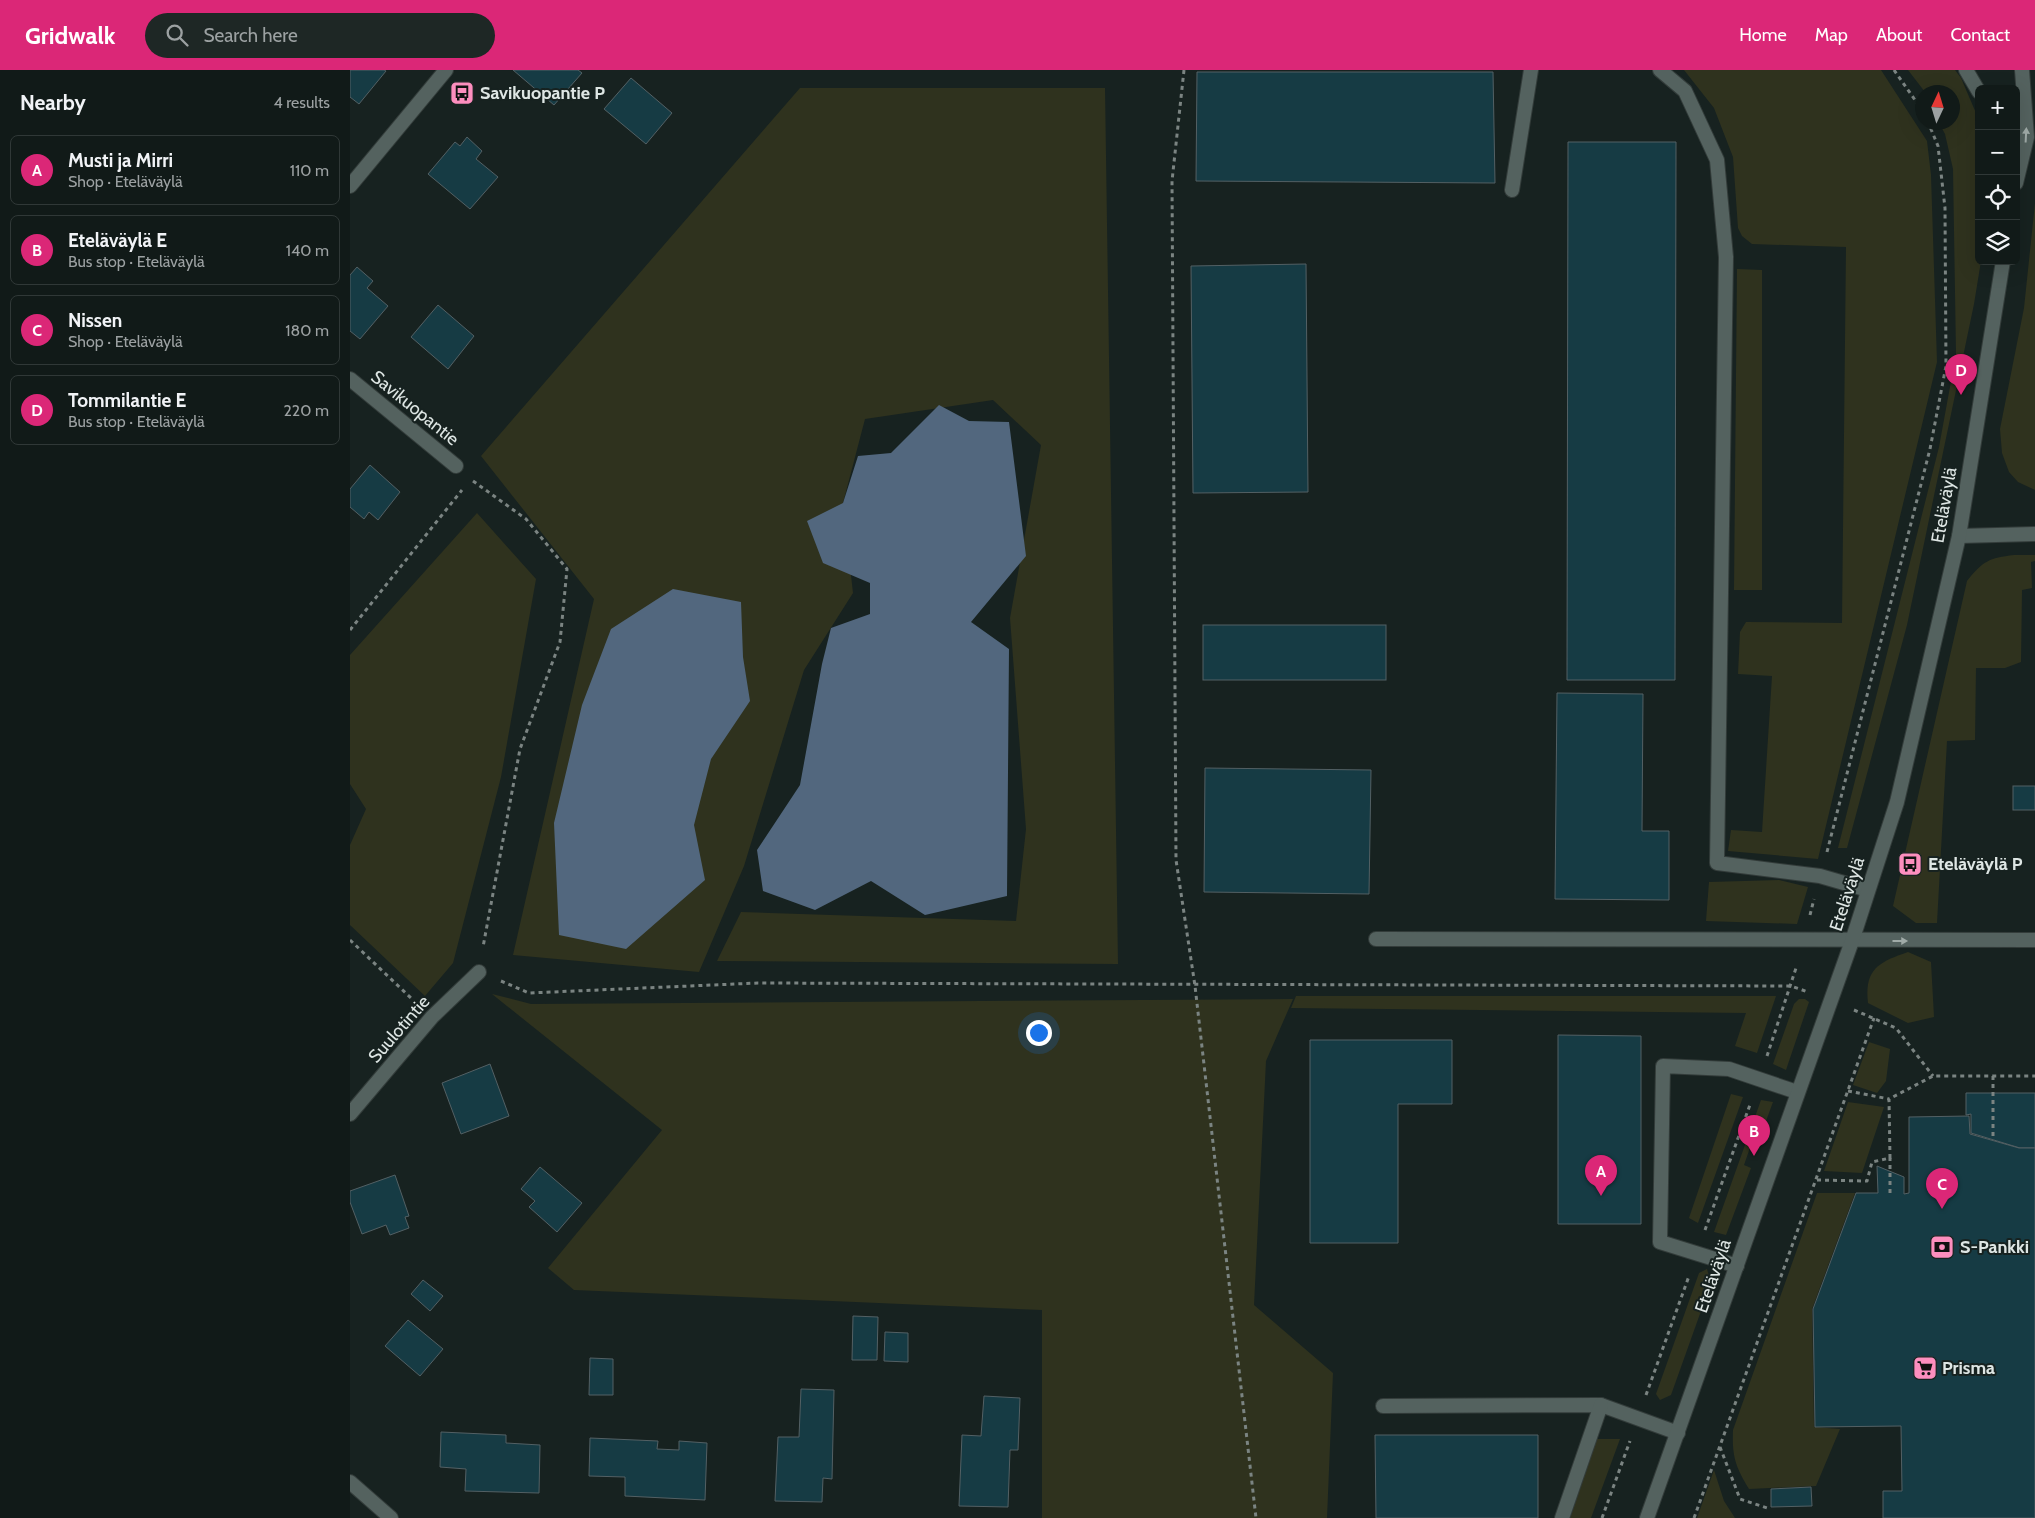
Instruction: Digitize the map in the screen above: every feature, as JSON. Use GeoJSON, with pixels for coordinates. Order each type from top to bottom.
{"type":"FeatureCollection","features":[{"type":"Feature","properties":{"kind":"main road"},"geometry":{"type":"LineString","coordinates":[[350,186],[446,70]]}},
{"type":"Feature","properties":{"kind":"main road"},"geometry":{"type":"LineString","coordinates":[[1512,190],[1531,70]]}},
{"type":"Feature","properties":{"kind":"main road"},"geometry":{"type":"LineString","coordinates":[[1660,70],[1685,91],[1717,160],[1726,257],[1717,863],[1820,876],[1868,890]]}},
{"type":"Feature","properties":{"kind":"main road"},"geometry":{"type":"LineString","coordinates":[[1966,70],[1975,85]]}},
{"type":"Feature","properties":{"kind":"main road"},"geometry":{"type":"LineString","coordinates":[[2018,175],[2027,137],[2022,70]]}},
{"type":"Feature","properties":{"kind":"main road","name":"Eteläväylä"},"geometry":{"type":"LineString","coordinates":[[1647,1518],[1852,941],[1897,802],[1959,536],[2002,265]]}},
{"type":"Feature","properties":{"kind":"main road","name":"Savikuopantie"},"geometry":{"type":"LineString","coordinates":[[350,379],[456,466]]}},
{"type":"Feature","properties":{"kind":"main road"},"geometry":{"type":"LineString","coordinates":[[1959,536],[2035,534]]}},
{"type":"Feature","properties":{"kind":"main road"},"geometry":{"type":"LineString","coordinates":[[1376,939],[2035,940]]}},
{"type":"Feature","properties":{"kind":"main road","name":"Suulotintie"},"geometry":{"type":"LineString","coordinates":[[350,1114],[432,1017],[479,972]]}},
{"type":"Feature","properties":{"kind":"main road"},"geometry":{"type":"LineString","coordinates":[[1737,1266],[1660,1242],[1663,1066],[1729,1069],[1797,1092]]}},
{"type":"Feature","properties":{"kind":"main road"},"geometry":{"type":"LineString","coordinates":[[1562,1518],[1601,1405]]}},
{"type":"Feature","properties":{"kind":"main road"},"geometry":{"type":"LineString","coordinates":[[1383,1406],[1601,1405],[1678,1433]]}},
{"type":"Feature","properties":{"kind":"main road"},"geometry":{"type":"LineString","coordinates":[[350,1482],[391,1518]]}},
{"type":"Feature","properties":{"kind":"path"},"geometry":{"type":"LineString","coordinates":[[1184,70],[1172,181],[1176,860],[1195,986],[1256,1518]]}},
{"type":"Feature","properties":{"kind":"path"},"geometry":{"type":"LineString","coordinates":[[1894,70],[1915,100]]}},
{"type":"Feature","properties":{"kind":"path"},"geometry":{"type":"LineString","coordinates":[[1602,1518],[1791,986],[1930,449],[1946,366],[1945,208],[1938,146],[1931,130]]}},
{"type":"Feature","properties":{"kind":"path"},"geometry":{"type":"LineString","coordinates":[[350,630],[471,479],[526,518],[567,569],[560,642],[520,749],[479,972],[529,993],[758,983],[1195,986],[1791,986],[1896,1028],[1933,1076]]}},
{"type":"Feature","properties":{"kind":"path"},"geometry":{"type":"LineString","coordinates":[[350,940],[432,1017]]}},
{"type":"Feature","properties":{"kind":"path"},"geometry":{"type":"LineString","coordinates":[[1694,1518],[1874,1018]]}},
{"type":"Feature","properties":{"kind":"path"},"geometry":{"type":"LineString","coordinates":[[1848,1091],[1890,1099],[1933,1076],[2035,1076]]}},
{"type":"Feature","properties":{"kind":"path"},"geometry":{"type":"LineString","coordinates":[[1993,1076],[1993,1140]]}},
{"type":"Feature","properties":{"kind":"path"},"geometry":{"type":"LineString","coordinates":[[1890,1099],[1890,1193]]}},
{"type":"Feature","properties":{"kind":"path"},"geometry":{"type":"LineString","coordinates":[[1817,1180],[1866,1181],[1872,1162],[1890,1158]]}},
{"type":"Feature","properties":{"kind":"path"},"geometry":{"type":"LineString","coordinates":[[1720,1446],[1740,1499],[1766,1508]]}},
{"type":"Feature","properties":{"kind":"green space"},"geometry":{"type":"Polygon","coordinates":[[[1684,70],[1881,70],[1915,122],[1915,130],[1920,130],[1927,141],[1931,175],[1937,362],[1818,859],[1728,851],[1731,830],[1762,832],[1772,676],[1738,674],[1740,632],[1746,622],[1842,623],[1846,247],[1752,244],[1742,236],[1738,228],[1733,157],[1714,108],[1684,70]]]}},
{"type":"Feature","properties":{"kind":"green space"},"geometry":{"type":"Polygon","coordinates":[[[1908,70],[1955,70],[1961,78],[1975,111],[1975,265],[1980,265],[1974,304],[1907,625],[1847,848],[1838,848],[1939,447],[1956,354],[1953,169],[1943,130],[1960,130],[1960,85],[1920,85],[1908,70]]]}},
{"type":"Feature","properties":{"kind":"green space"},"geometry":{"type":"Polygon","coordinates":[[[800,88],[1105,88],[1118,964],[717,961],[741,912],[1016,921],[1026,829],[1010,618],[1041,445],[993,400],[865,419],[843,503],[853,593],[804,670],[744,866],[699,972],[513,955],[594,599],[481,456],[800,88]]]}},
{"type":"Feature","properties":{"kind":"green space"},"geometry":{"type":"Polygon","coordinates":[[[2035,203],[2035,490],[2018,482],[2009,472],[2002,453],[2000,429],[2024,308],[2035,203]]]}},
{"type":"Feature","properties":{"kind":"green space"},"geometry":{"type":"Polygon","coordinates":[[[1737,269],[1762,270],[1762,590],[1734,590],[1737,269]]]}},
{"type":"Feature","properties":{"kind":"green space"},"geometry":{"type":"Polygon","coordinates":[[[477,513],[536,579],[501,777],[453,963],[425,996],[350,925],[350,845],[366,809],[350,784],[350,655],[477,513]]]}},
{"type":"Feature","properties":{"kind":"green space"},"geometry":{"type":"Polygon","coordinates":[[[2014,555],[2035,555],[2035,561],[2031,562],[2032,588],[2022,590],[2021,662],[2005,668],[1976,668],[1975,740],[1947,741],[1937,923],[1916,923],[1893,906],[1967,581],[1982,565],[1992,559],[2014,555]]]}},
{"type":"Feature","properties":{"kind":"green space"},"geometry":{"type":"Polygon","coordinates":[[[1779,880],[1808,887],[1797,924],[1706,921],[1709,882],[1779,880]]]}},
{"type":"Feature","properties":{"kind":"green space"},"geometry":{"type":"Polygon","coordinates":[[[1908,952],[1931,962],[1934,1017],[1908,1023],[1868,1003],[1867,991],[1868,982],[1876,969],[1889,959],[1908,952]]]}},
{"type":"Feature","properties":{"kind":"green space"},"geometry":{"type":"Polygon","coordinates":[[[492,994],[531,1004],[1293,999],[1266,1061],[1254,1305],[1333,1373],[1327,1518],[1042,1518],[1042,1310],[574,1290],[548,1268],[662,1130],[492,994]]]}},
{"type":"Feature","properties":{"kind":"green space"},"geometry":{"type":"Polygon","coordinates":[[[1296,996],[1776,996],[1757,1053],[1735,1046],[1746,1013],[1291,1008],[1296,996]]]}},
{"type":"Feature","properties":{"kind":"green space"},"geometry":{"type":"Polygon","coordinates":[[[1799,999],[1805,999],[1809,1002],[1786,1070],[1773,1064],[1794,1004],[1799,999]]]}},
{"type":"Feature","properties":{"kind":"green space"},"geometry":{"type":"Polygon","coordinates":[[[1869,1042],[1890,1049],[1886,1081],[1877,1093],[1853,1085],[1869,1042]]]}},
{"type":"Feature","properties":{"kind":"green space"},"geometry":{"type":"Polygon","coordinates":[[[1731,1094],[1743,1097],[1698,1223],[1689,1218],[1731,1094]]]}},
{"type":"Feature","properties":{"kind":"green space"},"geometry":{"type":"Polygon","coordinates":[[[1761,1100],[1773,1102],[1758,1143],[1752,1142],[1744,1165],[1751,1168],[1726,1235],[1714,1232],[1761,1100]]]}},
{"type":"Feature","properties":{"kind":"green space"},"geometry":{"type":"Polygon","coordinates":[[[1848,1102],[1884,1107],[1862,1173],[1824,1171],[1848,1102]]]}},
{"type":"Feature","properties":{"kind":"green space"},"geometry":{"type":"Polygon","coordinates":[[[1817,1193],[1855,1193],[1812,1309],[1814,1427],[1840,1429],[1816,1486],[1749,1489],[1735,1461],[1733,1430],[1817,1193]]]}},
{"type":"Feature","properties":{"kind":"green space"},"geometry":{"type":"Polygon","coordinates":[[[1707,1269],[1711,1283],[1671,1395],[1660,1400],[1656,1394],[1699,1273],[1707,1269]]]}},
{"type":"Feature","properties":{"kind":"green space"},"geometry":{"type":"Polygon","coordinates":[[[1596,1439],[1620,1439],[1591,1518],[1570,1518],[1596,1439]]]}},
{"type":"Feature","properties":{"kind":"green space"},"geometry":{"type":"Polygon","coordinates":[[[1714,1470],[1724,1501],[1735,1518],[1697,1518],[1714,1470]]]}},
{"type":"Feature","properties":{"kind":"water"},"geometry":{"type":"Polygon","coordinates":[[[939,405],[969,421],[1009,422],[1026,556],[971,622],[1009,649],[1007,896],[925,915],[871,881],[815,910],[763,891],[757,850],[800,785],[822,664],[831,628],[870,614],[870,583],[823,563],[807,521],[843,503],[858,456],[891,453],[939,405]]]}},
{"type":"Feature","properties":{"kind":"water"},"geometry":{"type":"Polygon","coordinates":[[[673,589],[741,602],[743,657],[750,701],[711,759],[694,825],[705,880],[626,949],[559,935],[554,823],[582,705],[611,629],[673,589]]]}},
{"type":"Feature","properties":{"kind":"building"},"geometry":{"type":"Polygon","coordinates":[[[350,70],[386,71],[359,104],[350,97],[350,70]]]}},
{"type":"Feature","properties":{"kind":"building"},"geometry":{"type":"Polygon","coordinates":[[[513,70],[578,70],[582,73],[554,105],[513,70]]]}},
{"type":"Feature","properties":{"kind":"building"},"geometry":{"type":"Polygon","coordinates":[[[1197,72],[1493,72],[1495,183],[1196,181],[1197,72]]]}},
{"type":"Feature","properties":{"kind":"building"},"geometry":{"type":"Polygon","coordinates":[[[631,78],[672,113],[646,144],[604,109],[631,78]]]}},
{"type":"Feature","properties":{"kind":"building"},"geometry":{"type":"Polygon","coordinates":[[[467,137],[482,151],[476,159],[498,177],[470,209],[428,174],[455,142],[460,146],[467,137]]]}},
{"type":"Feature","properties":{"kind":"building"},"geometry":{"type":"Polygon","coordinates":[[[1568,142],[1676,142],[1675,680],[1567,680],[1568,142]]]}},
{"type":"Feature","properties":{"kind":"building"},"geometry":{"type":"Polygon","coordinates":[[[1306,264],[1308,492],[1193,493],[1191,266],[1306,264]]]}},
{"type":"Feature","properties":{"kind":"building"},"geometry":{"type":"Polygon","coordinates":[[[357,267],[373,281],[367,288],[388,306],[360,339],[350,331],[350,275],[357,267]]]}},
{"type":"Feature","properties":{"kind":"building"},"geometry":{"type":"Polygon","coordinates":[[[438,305],[474,336],[448,369],[411,337],[438,305]]]}},
{"type":"Feature","properties":{"kind":"building"},"geometry":{"type":"Polygon","coordinates":[[[370,465],[400,492],[378,520],[369,512],[364,519],[350,507],[350,489],[370,465]]]}},
{"type":"Feature","properties":{"kind":"building"},"geometry":{"type":"Polygon","coordinates":[[[1203,625],[1386,625],[1386,680],[1203,680],[1203,625]]]}},
{"type":"Feature","properties":{"kind":"building"},"geometry":{"type":"Polygon","coordinates":[[[1557,693],[1643,694],[1642,831],[1669,831],[1669,900],[1555,899],[1557,693]]]}},
{"type":"Feature","properties":{"kind":"building"},"geometry":{"type":"Polygon","coordinates":[[[1205,768],[1371,770],[1369,894],[1204,892],[1205,768]]]}},
{"type":"Feature","properties":{"kind":"building"},"geometry":{"type":"Polygon","coordinates":[[[2013,786],[2035,786],[2035,810],[2013,810],[2013,786]]]}},
{"type":"Feature","properties":{"kind":"building"},"geometry":{"type":"Polygon","coordinates":[[[1558,1035],[1641,1036],[1641,1224],[1558,1224],[1558,1035]]]}},
{"type":"Feature","properties":{"kind":"building"},"geometry":{"type":"Polygon","coordinates":[[[1310,1040],[1452,1040],[1452,1104],[1398,1104],[1398,1243],[1310,1243],[1310,1040]]]}},
{"type":"Feature","properties":{"kind":"building"},"geometry":{"type":"Polygon","coordinates":[[[490,1064],[509,1116],[461,1134],[442,1083],[490,1064]]]}},
{"type":"Feature","properties":{"kind":"building"},"geometry":{"type":"Polygon","coordinates":[[[1966,1093],[2035,1093],[2035,1148],[2020,1148],[1971,1133],[1971,1114],[1966,1115],[1966,1093]]]}},
{"type":"Feature","properties":{"kind":"building","name":"Prisma"},"geometry":{"type":"Polygon","coordinates":[[[1969,1116],[1970,1134],[2019,1148],[2035,1148],[2035,1518],[1883,1518],[1883,1491],[1902,1491],[1901,1426],[1815,1427],[1813,1309],[1856,1193],[1878,1193],[1877,1166],[1904,1177],[1904,1194],[1909,1193],[1909,1117],[1969,1116]]]}},
{"type":"Feature","properties":{"kind":"building"},"geometry":{"type":"Polygon","coordinates":[[[540,1167],[582,1203],[557,1232],[529,1207],[535,1201],[521,1189],[540,1167]]]}},
{"type":"Feature","properties":{"kind":"building"},"geometry":{"type":"Polygon","coordinates":[[[395,1175],[409,1216],[405,1217],[409,1228],[390,1235],[386,1225],[362,1234],[350,1202],[350,1191],[395,1175]]]}},
{"type":"Feature","properties":{"kind":"building"},"geometry":{"type":"Polygon","coordinates":[[[423,1280],[443,1296],[430,1311],[411,1294],[423,1280]]]}},
{"type":"Feature","properties":{"kind":"building"},"geometry":{"type":"Polygon","coordinates":[[[853,1316],[878,1317],[877,1360],[852,1360],[853,1316]]]}},
{"type":"Feature","properties":{"kind":"building"},"geometry":{"type":"Polygon","coordinates":[[[408,1320],[443,1349],[420,1376],[385,1346],[408,1320]]]}},
{"type":"Feature","properties":{"kind":"building"},"geometry":{"type":"Polygon","coordinates":[[[885,1332],[908,1333],[908,1362],[884,1361],[885,1332]]]}},
{"type":"Feature","properties":{"kind":"building"},"geometry":{"type":"Polygon","coordinates":[[[590,1358],[613,1359],[613,1395],[589,1395],[590,1358]]]}},
{"type":"Feature","properties":{"kind":"building"},"geometry":{"type":"Polygon","coordinates":[[[801,1389],[834,1390],[832,1479],[823,1478],[822,1502],[775,1501],[778,1437],[799,1437],[801,1389]]]}},
{"type":"Feature","properties":{"kind":"building"},"geometry":{"type":"Polygon","coordinates":[[[984,1396],[1020,1398],[1018,1450],[1010,1450],[1008,1507],[959,1506],[962,1435],[981,1436],[984,1396]]]}},
{"type":"Feature","properties":{"kind":"building"},"geometry":{"type":"Polygon","coordinates":[[[441,1432],[506,1435],[506,1443],[540,1445],[539,1493],[465,1491],[466,1469],[440,1467],[441,1432]]]}},
{"type":"Feature","properties":{"kind":"building"},"geometry":{"type":"Polygon","coordinates":[[[1375,1435],[1538,1435],[1538,1518],[1376,1518],[1375,1435]]]}},
{"type":"Feature","properties":{"kind":"building"},"geometry":{"type":"Polygon","coordinates":[[[590,1438],[658,1441],[657,1449],[679,1450],[679,1441],[707,1443],[705,1500],[625,1496],[625,1477],[589,1476],[590,1438]]]}},
{"type":"Feature","properties":{"kind":"building"},"geometry":{"type":"Polygon","coordinates":[[[1811,1487],[1812,1506],[1771,1507],[1771,1489],[1811,1487]]]}},
{"type":"Feature","properties":{"kind":"place","name":"Savikuopantie P"},"geometry":{"type":"Point","coordinates":[462,93]}},
{"type":"Feature","properties":{"kind":"place","name":"Tommilantie E"},"geometry":{"type":"Point","coordinates":[1961,395]}},
{"type":"Feature","properties":{"kind":"place","name":"Eteläväylä P"},"geometry":{"type":"Point","coordinates":[1910,864]}},
{"type":"Feature","properties":{"kind":"place","name":"Eteläväylä E"},"geometry":{"type":"Point","coordinates":[1754,1156]}},
{"type":"Feature","properties":{"kind":"place","name":"Musti ja Mirri"},"geometry":{"type":"Point","coordinates":[1601,1196]}},
{"type":"Feature","properties":{"kind":"place","name":"Nissen"},"geometry":{"type":"Point","coordinates":[1942,1209]}},
{"type":"Feature","properties":{"kind":"place","name":"S-Pankki"},"geometry":{"type":"Point","coordinates":[1942,1247]}},
{"type":"Feature","properties":{"kind":"place","name":"Prisma"},"geometry":{"type":"Point","coordinates":[1925,1368]}}]}
